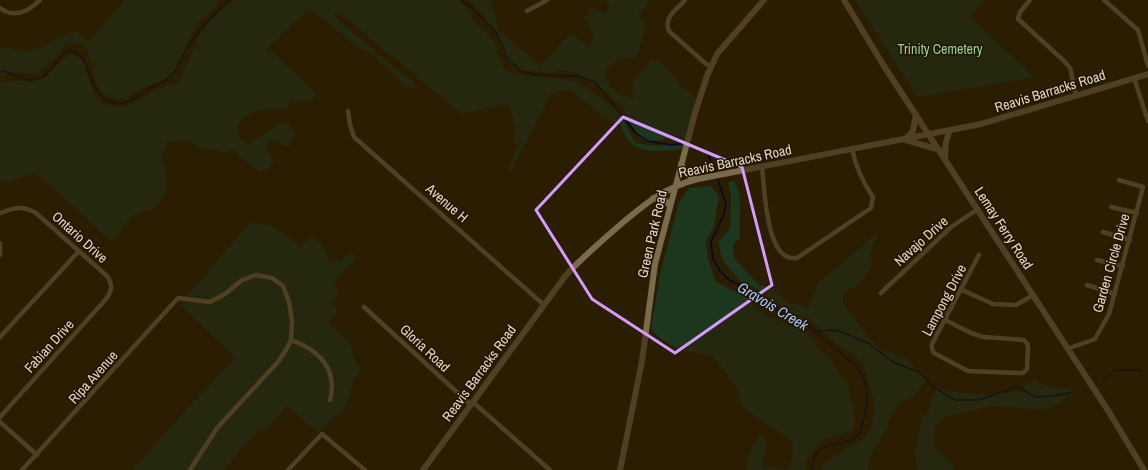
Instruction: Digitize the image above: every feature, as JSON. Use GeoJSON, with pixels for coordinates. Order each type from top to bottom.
{"type":"FeatureCollection","features":[{"type":"Feature","properties":{"kind":"main road","name":"Green Park Road"},"geometry":{"type":"LineString","coordinates":[[620,470],[642,361],[655,264],[699,99],[711,66],[725,43],[764,0]]}},
{"type":"Feature","properties":{"kind":"main road","name":"Lemay Ferry Road"},"geometry":{"type":"LineString","coordinates":[[844,0],[1067,349],[1109,412],[1144,470]]}},
{"type":"Feature","properties":{"kind":"main road","name":"Reavis Barracks Road"},"geometry":{"type":"LineString","coordinates":[[423,470],[544,305],[577,264],[653,198],[676,186],[697,180],[930,135],[1017,114],[1148,74]]}},
{"type":"Feature","properties":{"kind":"main road"},"geometry":{"type":"LineString","coordinates":[[916,114],[913,131],[905,140],[940,150]]}},
{"type":"Feature","properties":{"kind":"main road"},"geometry":{"type":"LineString","coordinates":[[945,157],[946,142],[950,130]]}},
{"type":"Feature","properties":{"kind":"main road"},"geometry":{"type":"LineString","coordinates":[[681,164],[687,174],[697,180]]}},
{"type":"Feature","properties":{"kind":"main road"},"geometry":{"type":"LineString","coordinates":[[653,198],[665,200],[670,206]]}},
{"type":"Feature","properties":{"kind":"street"},"geometry":{"type":"LineString","coordinates":[[0,8],[9,13],[24,12],[40,0]]}},
{"type":"Feature","properties":{"kind":"street"},"geometry":{"type":"LineString","coordinates":[[527,11],[547,0]]}},
{"type":"Feature","properties":{"kind":"street"},"geometry":{"type":"LineString","coordinates":[[685,0],[667,19],[666,25],[675,36],[706,64],[711,66]]}},
{"type":"Feature","properties":{"kind":"street"},"geometry":{"type":"LineString","coordinates":[[1030,0],[1020,12],[1018,19],[1070,68],[1076,95]]}},
{"type":"Feature","properties":{"kind":"street"},"geometry":{"type":"LineString","coordinates":[[1104,0],[1138,30],[1148,66]]}},
{"type":"Feature","properties":{"kind":"street"},"geometry":{"type":"LineString","coordinates":[[1134,78],[1145,117],[1148,121]]}},
{"type":"Feature","properties":{"kind":"street","name":"Avenue H"},"geometry":{"type":"LineString","coordinates":[[348,111],[354,137],[544,305]]}},
{"type":"Feature","properties":{"kind":"street"},"geometry":{"type":"LineString","coordinates":[[762,167],[771,233],[783,255],[797,258],[871,208],[874,203],[873,197],[856,169],[852,149]]}},
{"type":"Feature","properties":{"kind":"street","name":"Garden Circle Drive"},"geometry":{"type":"LineString","coordinates":[[1067,349],[1095,340],[1109,314],[1143,187],[1119,180]]}},
{"type":"Feature","properties":{"kind":"street","name":"Ontario Drive"},"geometry":{"type":"LineString","coordinates":[[0,213],[19,207],[26,207],[36,213],[107,276],[112,288]]}},
{"type":"Feature","properties":{"kind":"street"},"geometry":{"type":"LineString","coordinates":[[1111,207],[1137,213]]}},
{"type":"Feature","properties":{"kind":"street","name":"Navajo Drive"},"geometry":{"type":"LineString","coordinates":[[881,293],[946,231],[978,209]]}},
{"type":"Feature","properties":{"kind":"street"},"geometry":{"type":"LineString","coordinates":[[1103,232],[1130,240]]}},
{"type":"Feature","properties":{"kind":"street"},"geometry":{"type":"LineString","coordinates":[[0,243],[0,255]]}},
{"type":"Feature","properties":{"kind":"street"},"geometry":{"type":"LineString","coordinates":[[0,337],[79,251]]}},
{"type":"Feature","properties":{"kind":"street","name":"Lampong Drive"},"geometry":{"type":"LineString","coordinates":[[945,320],[971,334],[982,337],[1024,340],[1028,345],[1027,369],[1024,373],[968,370],[934,353],[932,349],[932,344],[945,320],[962,290],[979,255]]}},
{"type":"Feature","properties":{"kind":"street"},"geometry":{"type":"LineString","coordinates":[[1097,260],[1123,266]]}},
{"type":"Feature","properties":{"kind":"street","name":"Ripa Avenue"},"geometry":{"type":"LineString","coordinates":[[22,470],[178,298],[210,302],[225,294],[242,280],[256,275],[272,278],[283,286],[289,302],[292,321],[291,340]]}},
{"type":"Feature","properties":{"kind":"street"},"geometry":{"type":"LineString","coordinates":[[1087,285],[1115,294]]}},
{"type":"Feature","properties":{"kind":"street","name":"Fabian Drive"},"geometry":{"type":"LineString","coordinates":[[0,417],[106,299],[112,288]]}},
{"type":"Feature","properties":{"kind":"street"},"geometry":{"type":"LineString","coordinates":[[962,290],[985,302],[1001,305],[1016,305],[1033,295]]}},
{"type":"Feature","properties":{"kind":"street","name":"Gloria Road"},"geometry":{"type":"LineString","coordinates":[[364,307],[550,470]]}},
{"type":"Feature","properties":{"kind":"street"},"geometry":{"type":"LineString","coordinates":[[190,470],[218,428],[278,362],[291,340],[303,344],[327,365],[332,377],[333,389],[330,400]]}},
{"type":"Feature","properties":{"kind":"street"},"geometry":{"type":"LineString","coordinates":[[0,422],[37,455]]}},
{"type":"Feature","properties":{"kind":"street"},"geometry":{"type":"LineString","coordinates":[[288,470],[322,434],[365,470]]}},
{"type":"Feature","properties":{"kind":"highlighted area"},"geometry":{"type":"Polygon","coordinates":[[[623,117],[742,167],[772,285],[675,353],[592,299],[536,210],[623,117]]]}},
{"type":"Feature","properties":{"kind":"green space"},"geometry":{"type":"Polygon","coordinates":[[[125,0],[220,0],[214,9],[197,24],[173,73],[164,80],[135,91],[127,99],[120,100],[104,94],[98,87],[87,49],[81,44],[70,43],[64,46],[53,60],[36,74],[16,72],[0,77],[0,47],[28,52],[76,31],[88,42],[125,0]]]}},
{"type":"Feature","properties":{"kind":"green space"},"geometry":{"type":"Polygon","coordinates":[[[235,0],[458,0],[470,12],[475,23],[486,32],[495,44],[503,68],[515,75],[575,81],[600,97],[620,113],[635,143],[659,146],[665,144],[674,146],[684,145],[682,149],[663,151],[645,150],[637,147],[630,142],[621,125],[601,115],[569,89],[551,94],[511,172],[508,169],[518,145],[513,141],[516,132],[510,107],[503,104],[462,114],[340,13],[334,13],[341,23],[415,84],[415,88],[408,88],[369,51],[360,49],[312,10],[305,13],[266,49],[269,53],[274,53],[317,94],[312,101],[290,100],[287,110],[267,109],[252,112],[246,115],[238,125],[239,137],[249,144],[282,122],[290,124],[295,134],[289,146],[283,146],[275,140],[267,142],[268,151],[274,161],[267,169],[259,171],[248,164],[232,149],[225,152],[200,148],[188,140],[167,142],[161,157],[166,177],[163,198],[154,208],[133,216],[112,242],[36,173],[3,183],[0,179],[0,83],[8,81],[31,81],[41,78],[68,56],[73,54],[82,60],[95,95],[104,104],[117,107],[127,106],[166,86],[179,83],[200,34],[207,23],[218,14],[224,6],[235,0]]]}},
{"type":"Feature","properties":{"kind":"green space"},"geometry":{"type":"Polygon","coordinates":[[[469,0],[494,0],[491,3],[499,30],[541,66],[569,35],[576,36],[589,48],[593,35],[585,17],[590,8],[603,14],[610,8],[605,0],[650,0],[638,16],[646,22],[639,52],[633,58],[619,60],[605,69],[605,80],[614,90],[634,100],[633,85],[636,76],[651,59],[658,60],[673,74],[681,87],[697,97],[686,139],[678,136],[651,142],[642,139],[634,130],[623,107],[606,91],[576,73],[564,70],[550,73],[523,70],[510,64],[504,55],[496,31],[469,0]]]}},
{"type":"Feature","properties":{"kind":"green space","name":"Trinity Cemetery"},"geometry":{"type":"Polygon","coordinates":[[[855,0],[984,0],[969,17],[1030,73],[1032,78],[918,97],[855,0]]]}},
{"type":"Feature","properties":{"kind":"green space"},"geometry":{"type":"Polygon","coordinates":[[[734,181],[740,201],[740,238],[733,244],[734,258],[758,284],[773,289],[788,302],[808,309],[818,284],[878,232],[870,253],[872,266],[858,286],[843,291],[843,303],[870,339],[880,349],[906,358],[926,380],[914,396],[903,401],[891,413],[887,429],[869,458],[868,470],[821,470],[823,463],[856,444],[864,438],[871,428],[875,410],[873,396],[864,366],[854,355],[838,345],[809,319],[792,313],[752,286],[742,283],[723,261],[718,242],[730,228],[731,194],[728,183],[734,181]]]}},
{"type":"Feature","properties":{"kind":"green space"},"geometry":{"type":"Polygon","coordinates":[[[711,186],[719,197],[714,226],[706,242],[708,258],[715,280],[746,297],[756,308],[767,316],[807,333],[820,349],[830,358],[838,374],[847,382],[855,421],[852,431],[822,440],[805,462],[806,470],[787,470],[791,463],[793,449],[792,441],[743,408],[737,388],[713,356],[687,351],[670,345],[656,335],[651,328],[660,275],[679,202],[689,188],[711,186]]]}},
{"type":"Feature","properties":{"kind":"green space"},"geometry":{"type":"Polygon","coordinates":[[[250,222],[272,226],[301,246],[310,237],[320,242],[328,259],[340,262],[344,257],[353,254],[356,258],[333,284],[337,289],[337,295],[330,302],[336,307],[337,313],[328,323],[350,342],[356,364],[361,369],[353,380],[347,404],[343,411],[334,416],[322,430],[318,432],[287,406],[264,432],[260,428],[223,470],[132,470],[235,357],[179,303],[203,278],[250,222]]]}},
{"type":"Feature","properties":{"kind":"green space"},"geometry":{"type":"Polygon","coordinates":[[[1035,380],[1052,388],[1071,387],[1073,394],[1066,395],[1061,403],[1043,410],[990,406],[944,417],[934,428],[934,446],[952,464],[955,470],[917,470],[915,451],[920,425],[931,406],[932,396],[936,390],[983,395],[1022,391],[1028,382],[1035,380]]]}},
{"type":"Feature","properties":{"kind":"green space"},"geometry":{"type":"Polygon","coordinates":[[[759,434],[767,439],[762,466],[785,470],[747,470],[747,460],[759,434]]]}},
{"type":"Feature","properties":{"kind":"waterway","name":"Gravois Creek"},"geometry":{"type":"LineString","coordinates":[[0,72],[3,71],[31,81],[44,77],[67,50],[77,53],[83,59],[93,83],[101,95],[114,103],[124,103],[134,99],[170,77],[175,71],[184,53],[201,29],[230,0]]}},
{"type":"Feature","properties":{"kind":"waterway","name":"Gravois Creek"},"geometry":{"type":"LineString","coordinates":[[461,0],[474,10],[497,33],[507,58],[521,71],[537,75],[577,76],[595,82],[636,133],[648,141],[670,145],[686,143]]}},
{"type":"Feature","properties":{"kind":"waterway","name":"Gravois Creek"},"geometry":{"type":"LineString","coordinates":[[689,144],[707,151],[716,174]]}},
{"type":"Feature","properties":{"kind":"waterway","name":"Gravois Creek"},"geometry":{"type":"LineString","coordinates":[[717,177],[726,204],[724,214],[711,242],[713,259],[720,271],[729,280],[753,291],[781,313],[801,320],[855,365],[862,374],[867,390],[866,408],[861,432],[854,438],[831,445],[818,452],[814,459],[812,470]]}},
{"type":"Feature","properties":{"kind":"waterway"},"geometry":{"type":"LineString","coordinates":[[814,332],[829,330],[839,331],[868,343],[893,362],[919,372],[935,388],[955,400],[978,400],[1017,387],[1036,397],[1054,396],[1072,392]]}},
{"type":"Feature","properties":{"kind":"waterway"},"geometry":{"type":"LineString","coordinates":[[1103,379],[1116,370],[1141,370]]}}]}
